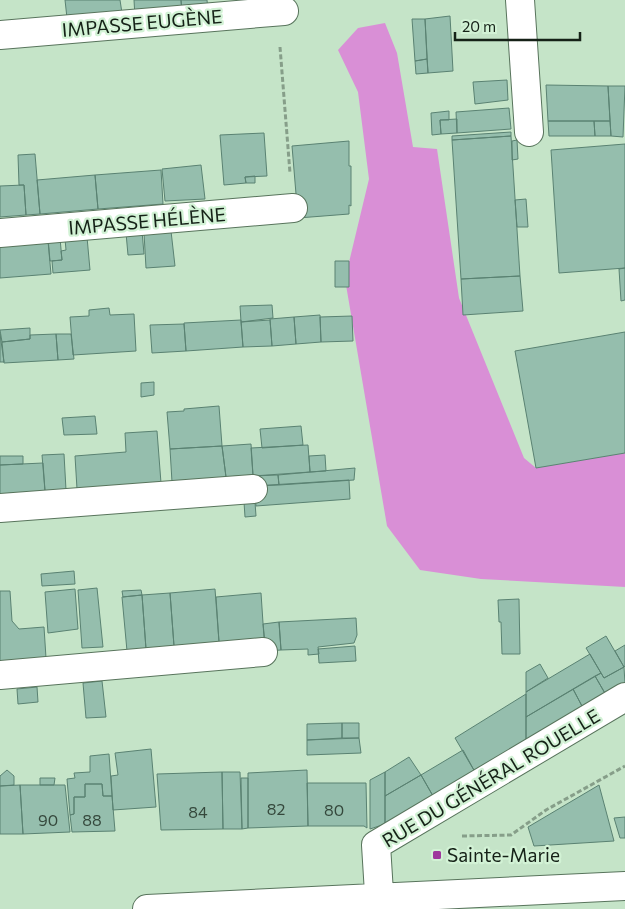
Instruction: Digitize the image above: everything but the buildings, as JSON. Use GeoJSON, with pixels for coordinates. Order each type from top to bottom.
{"type":"FeatureCollection","features":[{"type":"Feature","properties":{"kind":"street"},"geometry":{"type":"LineString","coordinates":[[520,0],[529,132]]}},
{"type":"Feature","properties":{"kind":"street","name":"IMPASSE EUGÈNE"},"geometry":{"type":"LineString","coordinates":[[0,35],[281,11]]}},
{"type":"Feature","properties":{"kind":"street","name":"IMPASSE HÉLÈNE"},"geometry":{"type":"LineString","coordinates":[[0,233],[293,208]]}},
{"type":"Feature","properties":{"kind":"street"},"geometry":{"type":"LineString","coordinates":[[0,508],[253,489]]}},
{"type":"Feature","properties":{"kind":"street"},"geometry":{"type":"LineString","coordinates":[[0,675],[262,652]]}},
{"type":"Feature","properties":{"kind":"street","name":"RUE DU GÉNÉRAL ROUELLE"},"geometry":{"type":"LineString","coordinates":[[380,904],[376,845],[625,698]]}},
{"type":"Feature","properties":{"kind":"street"},"geometry":{"type":"LineString","coordinates":[[147,909],[445,902],[625,886]]}},
{"type":"Feature","properties":{"kind":"path"},"geometry":{"type":"LineString","coordinates":[[281,11],[293,208]]}},
{"type":"Feature","properties":{"kind":"path"},"geometry":{"type":"LineString","coordinates":[[458,836],[511,835],[546,810],[625,766]]}},
{"type":"Feature","properties":{"kind":"shaded area"},"geometry":{"type":"Polygon","coordinates":[[[385,23],[397,53],[413,147],[437,149],[459,298],[524,458],[536,468],[625,453],[625,587],[481,579],[420,570],[387,526],[345,279],[369,179],[358,92],[338,50],[358,28],[385,23]]]}},
{"type":"Feature","properties":{"kind":"place","name":"Sainte-Marie"},"geometry":{"type":"Point","coordinates":[437,855]}}]}
